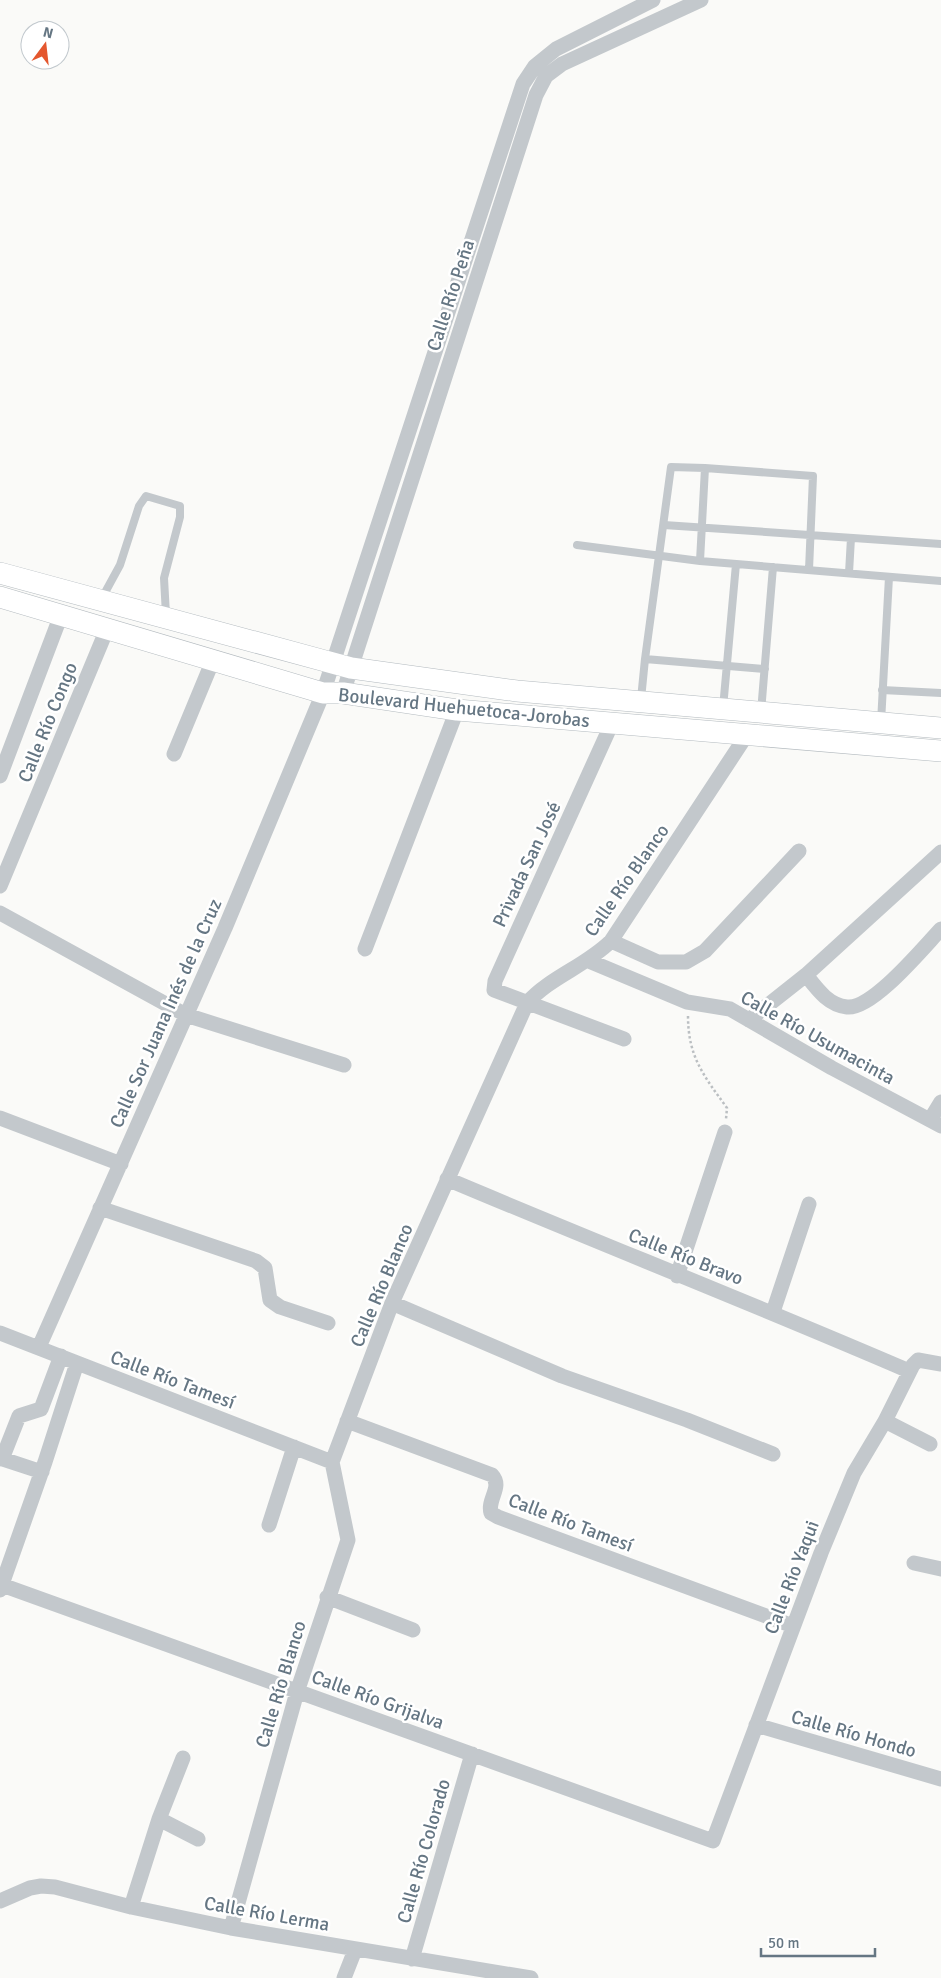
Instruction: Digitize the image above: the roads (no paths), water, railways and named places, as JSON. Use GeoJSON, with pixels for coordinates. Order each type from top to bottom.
{"type":"FeatureCollection","features":[{"type":"Feature","properties":{"kind":"main road","name":"Boulevard Huehuetoca-Jorobas"},"geometry":{"type":"LineString","coordinates":[[0,573],[342,666],[518,692],[941,728]]}},
{"type":"Feature","properties":{"kind":"main road","name":"Boulevard Huehuetoca-Jorobas"},"geometry":{"type":"LineString","coordinates":[[0,597],[213,660],[333,693],[458,710],[746,736],[941,751]]}},
{"type":"Feature","properties":{"kind":"street","name":"Calle Río Peña"},"geometry":{"type":"LineString","coordinates":[[342,666],[523,84],[535,66],[556,49],[653,0]]}},
{"type":"Feature","properties":{"kind":"street","name":"Calle Río Peña"},"geometry":{"type":"LineString","coordinates":[[333,693],[536,94],[546,76],[562,64],[702,0]]}},
{"type":"Feature","properties":{"kind":"street"},"geometry":{"type":"LineString","coordinates":[[0,776],[62,614]]}},
{"type":"Feature","properties":{"kind":"street","name":"Calle Río Congo"},"geometry":{"type":"LineString","coordinates":[[0,886],[107,629]]}},
{"type":"Feature","properties":{"kind":"street"},"geometry":{"type":"LineString","coordinates":[[174,754],[213,660]]}},
{"type":"Feature","properties":{"kind":"street","name":"Calle Sor Juana Inés de la Cruz"},"geometry":{"type":"LineString","coordinates":[[39,1347],[186,1015],[333,693]]}},
{"type":"Feature","properties":{"kind":"street"},"geometry":{"type":"LineString","coordinates":[[365,949],[458,710]]}},
{"type":"Feature","properties":{"kind":"street","name":"Privada San José"},"geometry":{"type":"LineString","coordinates":[[528,1003],[494,990],[495,982],[612,723]]}},
{"type":"Feature","properties":{"kind":"street","name":"Calle Río Blanco"},"geometry":{"type":"LineString","coordinates":[[231,1928],[298,1692],[327,1597],[348,1540],[332,1462],[392,1303],[528,1003],[536,993],[589,960],[611,941],[746,736]]}},
{"type":"Feature","properties":{"kind":"street"},"geometry":{"type":"LineString","coordinates":[[611,941],[658,962],[686,962],[705,952],[799,851]]}},
{"type":"Feature","properties":{"kind":"street"},"geometry":{"type":"LineString","coordinates":[[749,1020],[806,975],[941,852]]}},
{"type":"Feature","properties":{"kind":"street"},"geometry":{"type":"LineString","coordinates":[[0,913],[186,1015],[344,1066]]}},
{"type":"Feature","properties":{"kind":"street"},"geometry":{"type":"LineString","coordinates":[[806,975],[827,1000],[846,1007],[858,1007],[874,996],[941,929]]}},
{"type":"Feature","properties":{"kind":"street","name":"Calle Río Usumacinta"},"geometry":{"type":"LineString","coordinates":[[589,960],[688,1002],[730,1009],[832,1068],[935,1123]]}},
{"type":"Feature","properties":{"kind":"street"},"geometry":{"type":"LineString","coordinates":[[528,1003],[624,1039]]}},
{"type":"Feature","properties":{"kind":"street"},"geometry":{"type":"LineString","coordinates":[[935,1123],[941,1102]]}},
{"type":"Feature","properties":{"kind":"street"},"geometry":{"type":"LineString","coordinates":[[0,1118],[121,1164]]}},
{"type":"Feature","properties":{"kind":"street"},"geometry":{"type":"LineString","coordinates":[[677,1276],[725,1132]]}},
{"type":"Feature","properties":{"kind":"street","name":"Calle Río Bravo"},"geometry":{"type":"LineString","coordinates":[[447,1179],[677,1276],[773,1312],[909,1371]]}},
{"type":"Feature","properties":{"kind":"street"},"geometry":{"type":"LineString","coordinates":[[773,1312],[809,1204]]}},
{"type":"Feature","properties":{"kind":"street"},"geometry":{"type":"LineString","coordinates":[[100,1208],[256,1261],[265,1268],[270,1300],[280,1307],[328,1323]]}},
{"type":"Feature","properties":{"kind":"street"},"geometry":{"type":"LineString","coordinates":[[392,1303],[562,1376],[687,1420],[772,1454]]}},
{"type":"Feature","properties":{"kind":"street","name":"Calle Río Tamesí"},"geometry":{"type":"LineString","coordinates":[[0,1333],[332,1462]]}},
{"type":"Feature","properties":{"kind":"street"},"geometry":{"type":"LineString","coordinates":[[42,1472],[1,1458],[19,1416],[41,1409],[61,1356]]}},
{"type":"Feature","properties":{"kind":"street"},"geometry":{"type":"LineString","coordinates":[[909,1371],[918,1360],[941,1364]]}},
{"type":"Feature","properties":{"kind":"street"},"geometry":{"type":"LineString","coordinates":[[1,1588],[42,1472],[77,1363]]}},
{"type":"Feature","properties":{"kind":"street","name":"Calle Río Yaqui"},"geometry":{"type":"LineString","coordinates":[[713,1841],[793,1626],[854,1473],[885,1421],[909,1371]]}},
{"type":"Feature","properties":{"kind":"street"},"geometry":{"type":"LineString","coordinates":[[885,1421],[930,1444]]}},
{"type":"Feature","properties":{"kind":"street","name":"Calle Río Tamesí"},"geometry":{"type":"LineString","coordinates":[[347,1422],[492,1475],[496,1479],[497,1486],[489,1507],[491,1513],[498,1517],[793,1626]]}},
{"type":"Feature","properties":{"kind":"street"},"geometry":{"type":"LineString","coordinates":[[269,1525],[294,1447]]}},
{"type":"Feature","properties":{"kind":"street"},"geometry":{"type":"LineString","coordinates":[[914,1562],[941,1569]]}},
{"type":"Feature","properties":{"kind":"street","name":"Calle Río Grijalva"},"geometry":{"type":"LineString","coordinates":[[1,1588],[713,1841]]}},
{"type":"Feature","properties":{"kind":"street"},"geometry":{"type":"LineString","coordinates":[[327,1597],[413,1630]]}},
{"type":"Feature","properties":{"kind":"street","name":"Calle Río Hondo"},"geometry":{"type":"LineString","coordinates":[[756,1725],[941,1779]]}},
{"type":"Feature","properties":{"kind":"street","name":"Calle Río Colorado"},"geometry":{"type":"LineString","coordinates":[[412,1958],[472,1754]]}},
{"type":"Feature","properties":{"kind":"street"},"geometry":{"type":"LineString","coordinates":[[131,1907],[159,1820],[183,1758]]}},
{"type":"Feature","properties":{"kind":"street"},"geometry":{"type":"LineString","coordinates":[[159,1820],[198,1839]]}},
{"type":"Feature","properties":{"kind":"street","name":"Calle Río Lerma"},"geometry":{"type":"LineString","coordinates":[[0,1901],[42,1886],[56,1887],[131,1907],[231,1928],[531,1978]]}},
{"type":"Feature","properties":{"kind":"street"},"geometry":{"type":"LineString","coordinates":[[344,1978],[355,1950]]}},
{"type":"Feature","properties":{"kind":"lane"},"geometry":{"type":"LineString","coordinates":[[641,702],[671,467],[813,476],[809,570]]}},
{"type":"Feature","properties":{"kind":"lane"},"geometry":{"type":"LineString","coordinates":[[700,561],[705,468]]}},
{"type":"Feature","properties":{"kind":"lane"},"geometry":{"type":"LineString","coordinates":[[101,599],[120,564],[138,506],[146,496],[180,506],[180,517],[164,578],[166,617]]}},
{"type":"Feature","properties":{"kind":"lane"},"geometry":{"type":"LineString","coordinates":[[664,525],[941,544]]}},
{"type":"Feature","properties":{"kind":"lane"},"geometry":{"type":"LineString","coordinates":[[848,573],[850,538]]}},
{"type":"Feature","properties":{"kind":"lane"},"geometry":{"type":"LineString","coordinates":[[577,545],[700,561],[941,581]]}},
{"type":"Feature","properties":{"kind":"lane"},"geometry":{"type":"LineString","coordinates":[[723,709],[736,564]]}},
{"type":"Feature","properties":{"kind":"lane"},"geometry":{"type":"LineString","coordinates":[[762,713],[773,567]]}},
{"type":"Feature","properties":{"kind":"lane"},"geometry":{"type":"LineString","coordinates":[[881,723],[889,577]]}},
{"type":"Feature","properties":{"kind":"lane"},"geometry":{"type":"LineString","coordinates":[[645,659],[765,669]]}},
{"type":"Feature","properties":{"kind":"lane"},"geometry":{"type":"LineString","coordinates":[[882,690],[941,694]]}}]}
